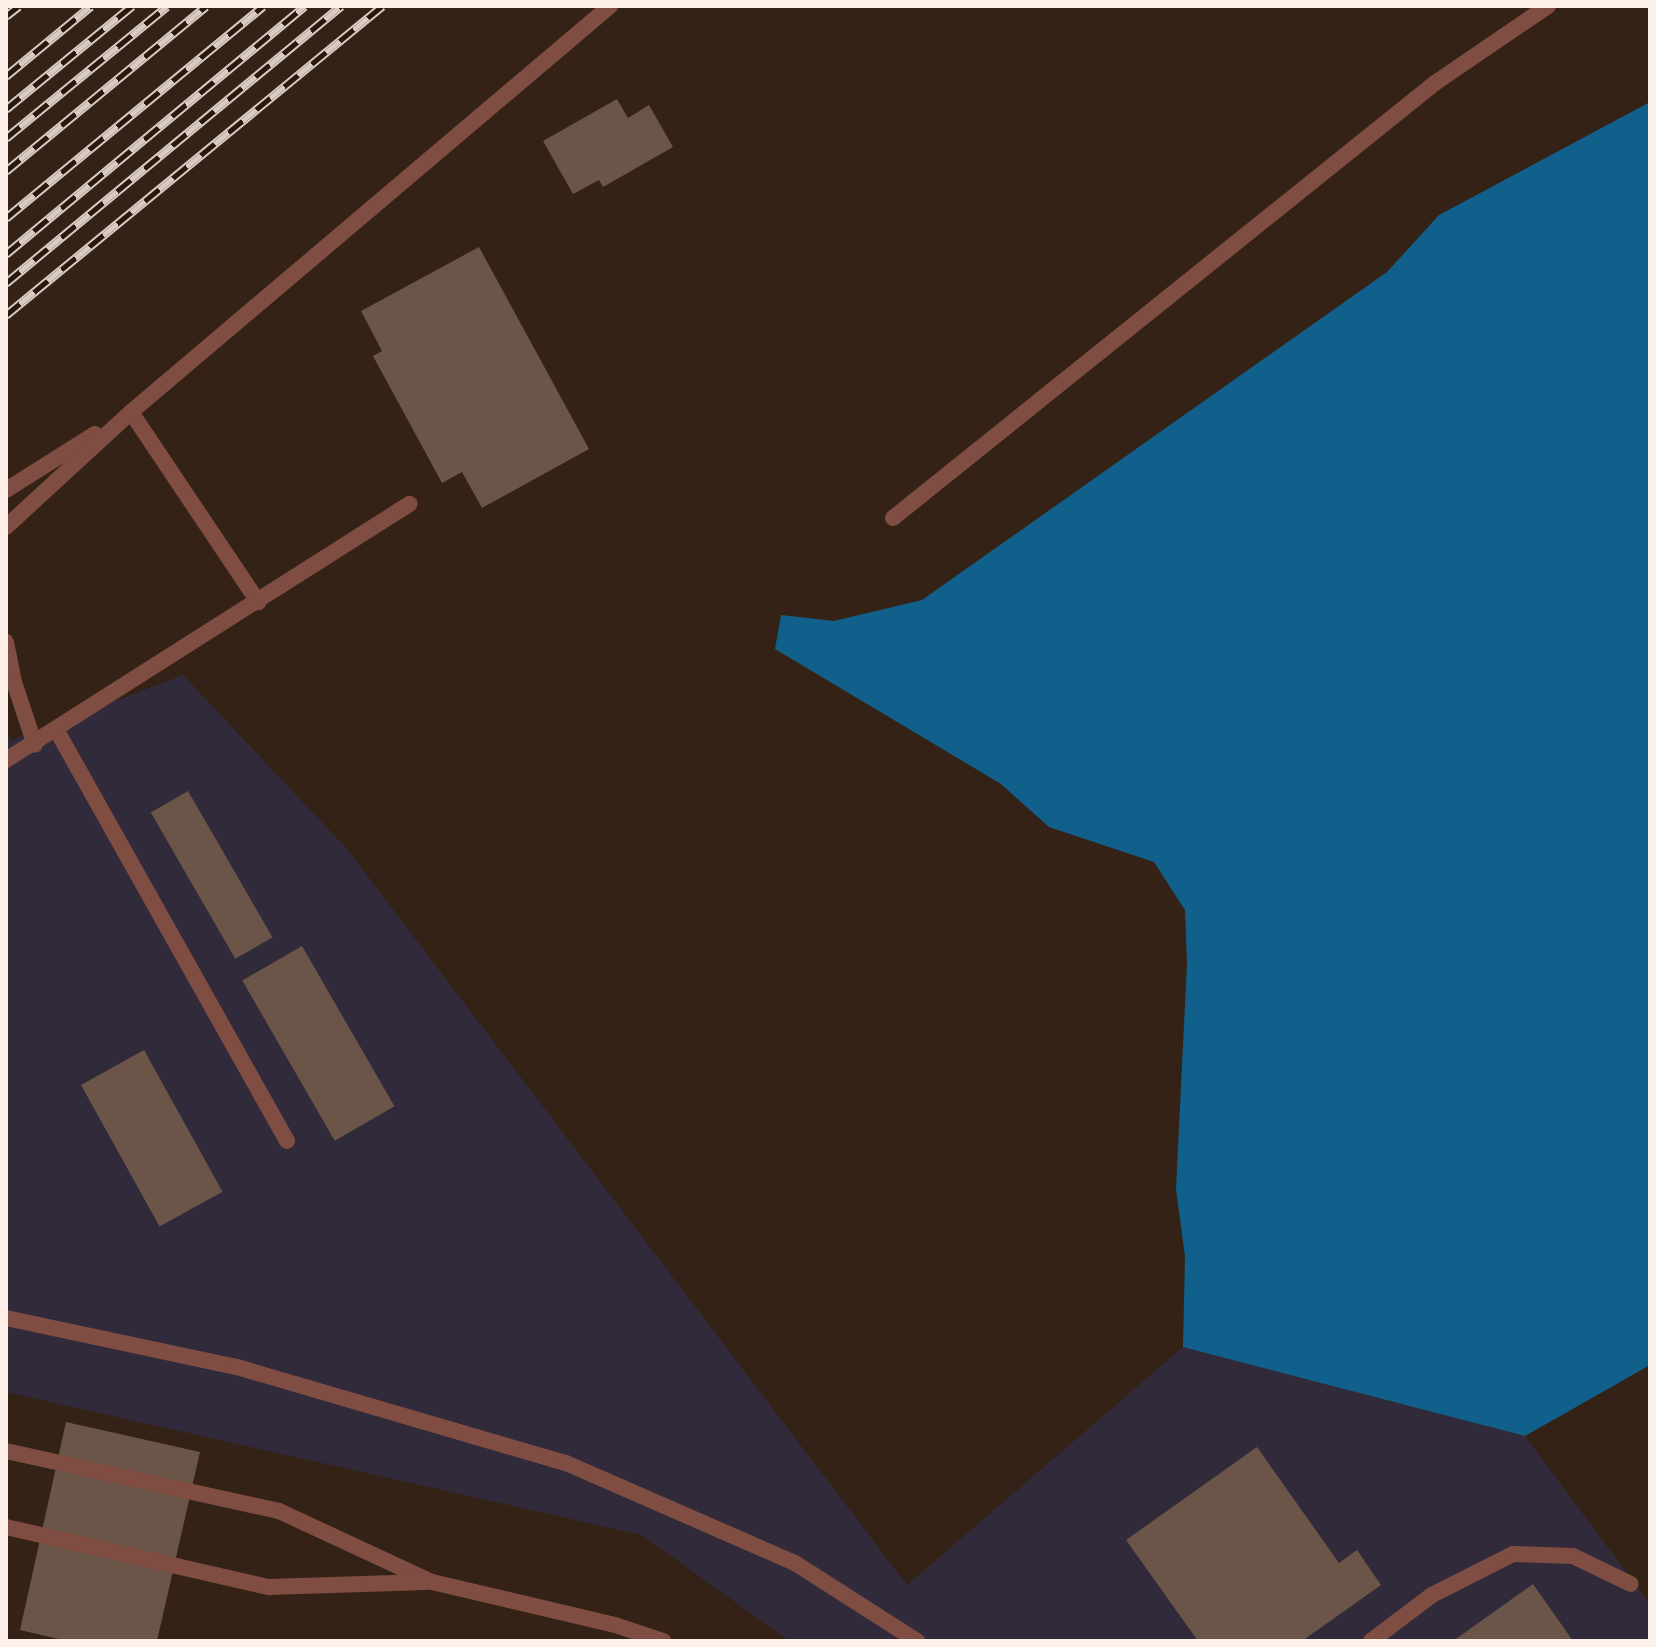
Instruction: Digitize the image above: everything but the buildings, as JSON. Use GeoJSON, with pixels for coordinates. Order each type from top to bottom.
{"type":"FeatureCollection","features":[{"type":"Feature","properties":{"kind":"lane"},"geometry":{"type":"LineString","coordinates":[[6,527],[131,412],[610,6]]}},
{"type":"Feature","properties":{"kind":"lane"},"geometry":{"type":"LineString","coordinates":[[893,518],[1435,83],[1548,6]]}},
{"type":"Feature","properties":{"kind":"lane"},"geometry":{"type":"LineString","coordinates":[[6,490],[131,412]]}},
{"type":"Feature","properties":{"kind":"lane"},"geometry":{"type":"LineString","coordinates":[[131,412],[258,602]]}},
{"type":"Feature","properties":{"kind":"lane"},"geometry":{"type":"LineString","coordinates":[[6,760],[35,745],[410,504]]}},
{"type":"Feature","properties":{"kind":"lane"},"geometry":{"type":"LineString","coordinates":[[6,642],[14,682],[35,745]]}},
{"type":"Feature","properties":{"kind":"lane"},"geometry":{"type":"LineString","coordinates":[[57,731],[287,1141]]}},
{"type":"Feature","properties":{"kind":"lane"},"geometry":{"type":"LineString","coordinates":[[6,1318],[237,1367],[566,1463],[795,1563],[917,1641]]}},
{"type":"Feature","properties":{"kind":"lane"},"geometry":{"type":"LineString","coordinates":[[6,1451],[279,1511],[432,1582],[618,1633],[663,1641]]}},
{"type":"Feature","properties":{"kind":"lane"},"geometry":{"type":"LineString","coordinates":[[6,1527],[269,1587],[432,1582]]}},
{"type":"Feature","properties":{"kind":"lane"},"geometry":{"type":"LineString","coordinates":[[1371,1641],[1432,1595],[1513,1554],[1573,1556],[1631,1584]]}},
{"type":"Feature","properties":{"kind":"shaded area"},"geometry":{"type":"Polygon","coordinates":[[[183,675],[347,849],[907,1585],[1183,1347],[1525,1436],[1650,1604],[1650,1641],[789,1641],[642,1535],[6,1392],[6,732],[12,740],[183,675]]]}},
{"type":"Feature","properties":{"kind":"water"},"geometry":{"type":"Polygon","coordinates":[[[1650,102],[1650,1365],[1525,1436],[1183,1347],[1185,1257],[1176,1189],[1187,963],[1185,910],[1154,862],[1049,827],[1001,784],[775,649],[781,615],[834,621],[922,600],[1387,272],[1439,215],[1650,102]]]}},
{"type":"Feature","properties":{"kind":"railway"},"geometry":{"type":"LineString","coordinates":[[6,16],[19,6]]}},
{"type":"Feature","properties":{"kind":"railway"},"geometry":{"type":"LineString","coordinates":[[6,76],[91,6]]}},
{"type":"Feature","properties":{"kind":"railway"},"geometry":{"type":"LineString","coordinates":[[6,109],[132,6]]}},
{"type":"Feature","properties":{"kind":"railway"},"geometry":{"type":"LineString","coordinates":[[6,138],[167,6]]}},
{"type":"Feature","properties":{"kind":"railway"},"geometry":{"type":"LineString","coordinates":[[6,171],[206,6]]}},
{"type":"Feature","properties":{"kind":"railway"},"geometry":{"type":"LineString","coordinates":[[6,218],[263,6]]}},
{"type":"Feature","properties":{"kind":"railway"},"geometry":{"type":"LineString","coordinates":[[6,254],[305,6]]}},
{"type":"Feature","properties":{"kind":"railway"},"geometry":{"type":"LineString","coordinates":[[6,283],[341,6]]}},
{"type":"Feature","properties":{"kind":"railway"},"geometry":{"type":"LineString","coordinates":[[6,315],[382,6]]}}]}
